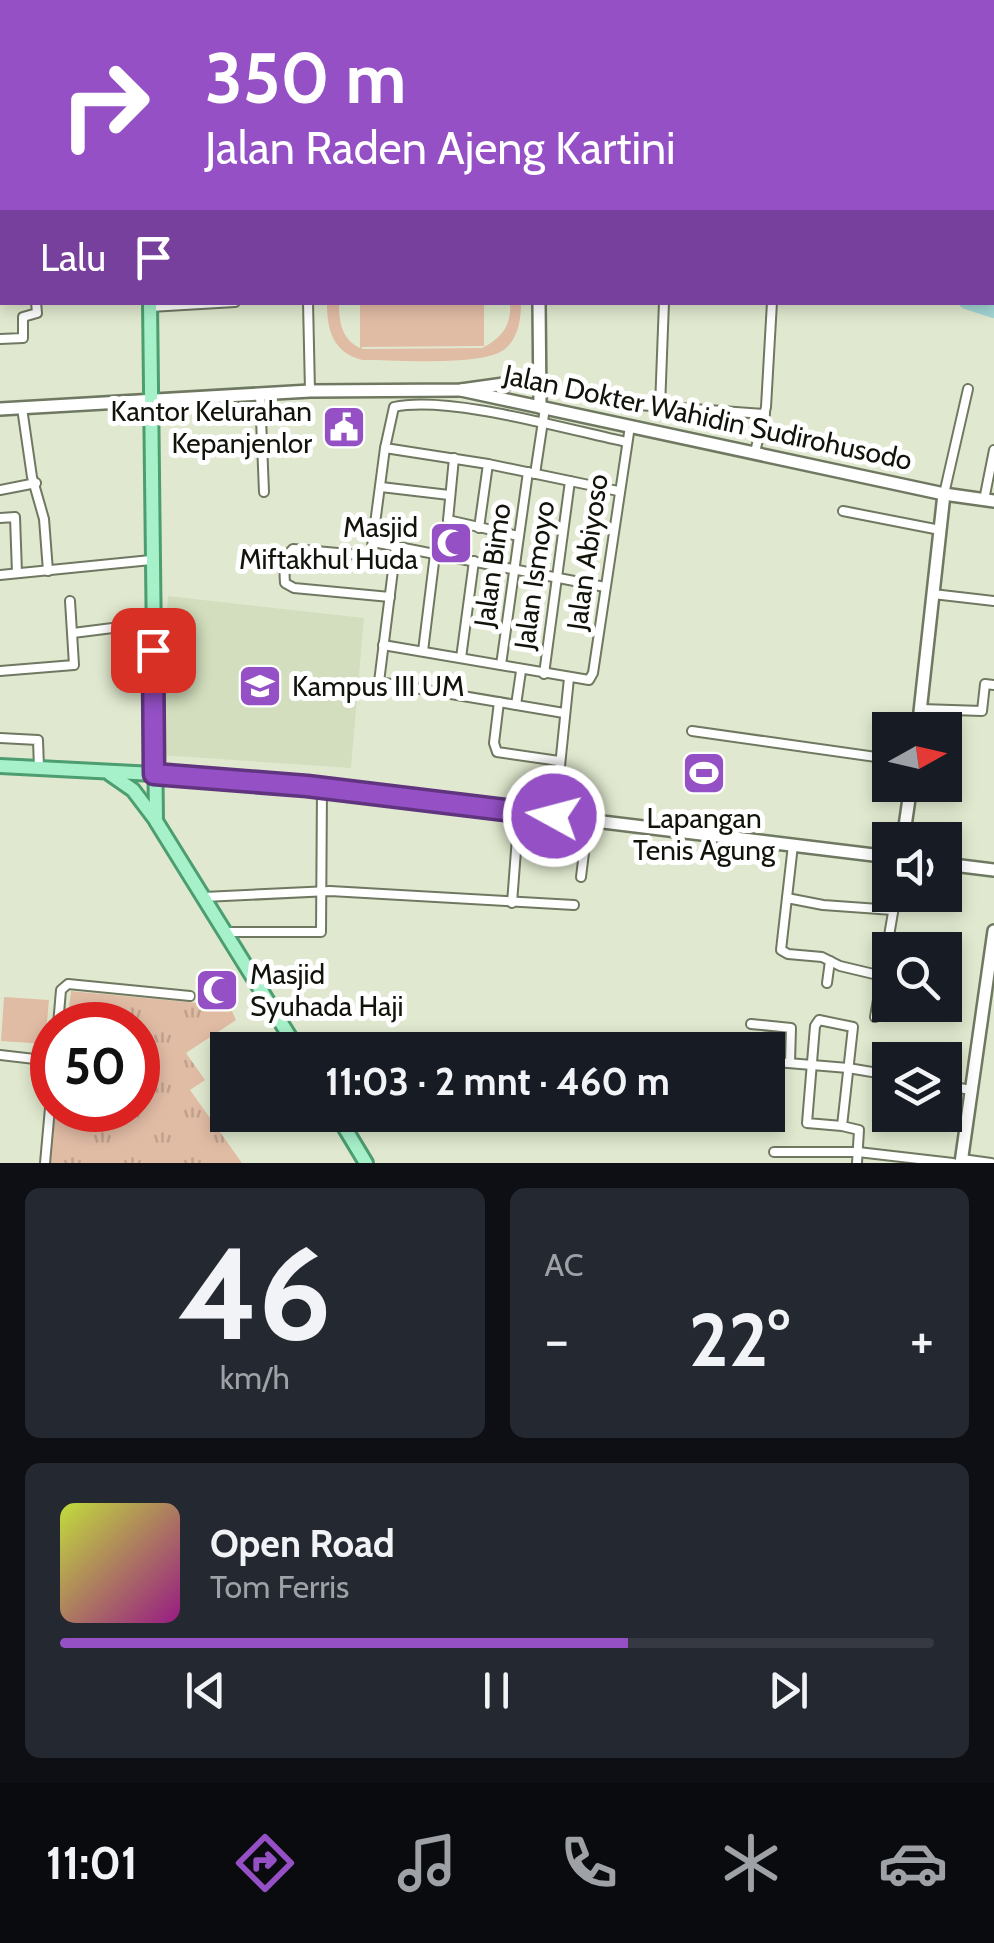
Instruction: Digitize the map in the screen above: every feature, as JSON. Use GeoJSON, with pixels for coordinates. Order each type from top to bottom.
{"type":"FeatureCollection","features":[{"type":"Feature","properties":{"kind":"main road"},"geometry":{"type":"LineString","coordinates":[[150,305],[156,821]]}},
{"type":"Feature","properties":{"kind":"main road"},"geometry":{"type":"LineString","coordinates":[[538,305],[543,409]]}},
{"type":"Feature","properties":{"kind":"main road","name":"Jalan Dokter Wahidin Sudirohusodo"},"geometry":{"type":"LineString","coordinates":[[0,409],[310,391],[460,390],[540,379]]}},
{"type":"Feature","properties":{"kind":"main road","name":"Jalan Dokter Wahidin Sudirohusodo"},"geometry":{"type":"LineString","coordinates":[[460,390],[944,494],[989,500]]}},
{"type":"Feature","properties":{"kind":"main road"},"geometry":{"type":"LineString","coordinates":[[920,712],[944,494]]}},
{"type":"Feature","properties":{"kind":"main road"},"geometry":{"type":"LineString","coordinates":[[0,766],[322,788],[872,855]]}},
{"type":"Feature","properties":{"kind":"main road"},"geometry":{"type":"LineString","coordinates":[[105,771],[133,790],[156,821],[287,1032]]}},
{"type":"Feature","properties":{"kind":"main road"},"geometry":{"type":"LineString","coordinates":[[962,866],[994,870]]}},
{"type":"Feature","properties":{"kind":"main road"},"geometry":{"type":"LineString","coordinates":[[959,1162],[993,940]]}},
{"type":"Feature","properties":{"kind":"main road"},"geometry":{"type":"LineString","coordinates":[[347,1132],[366,1163]]}},
{"type":"Feature","properties":{"kind":"street"},"geometry":{"type":"LineString","coordinates":[[0,338],[22,338],[23,317],[36,314],[36,305]]}},
{"type":"Feature","properties":{"kind":"street"},"geometry":{"type":"LineString","coordinates":[[308,305],[310,391]]}},
{"type":"Feature","properties":{"kind":"street"},"geometry":{"type":"LineString","coordinates":[[660,407],[664,305]]}},
{"type":"Feature","properties":{"kind":"street"},"geometry":{"type":"LineString","coordinates":[[755,452],[764,414],[772,305]]}},
{"type":"Feature","properties":{"kind":"street"},"geometry":{"type":"LineString","coordinates":[[944,494],[968,389]]}},
{"type":"Feature","properties":{"kind":"street"},"geometry":{"type":"LineString","coordinates":[[260,394],[264,492]]}},
{"type":"Feature","properties":{"kind":"street"},"geometry":{"type":"LineString","coordinates":[[638,404],[764,414]]}},
{"type":"Feature","properties":{"kind":"street"},"geometry":{"type":"LineString","coordinates":[[372,554],[390,414],[398,406],[437,406],[627,442]]}},
{"type":"Feature","properties":{"kind":"street"},"geometry":{"type":"LineString","coordinates":[[22,408],[32,477],[44,519],[48,571]]}},
{"type":"Feature","properties":{"kind":"street","name":"Jalan Bimo"},"geometry":{"type":"LineString","coordinates":[[501,665],[518,536],[543,409]]}},
{"type":"Feature","properties":{"kind":"street","name":"Jalan Abiyoso"},"geometry":{"type":"LineString","coordinates":[[568,678],[589,680],[593,673],[630,428]]}},
{"type":"Feature","properties":{"kind":"street"},"geometry":{"type":"LineString","coordinates":[[385,448],[618,491]]}},
{"type":"Feature","properties":{"kind":"street"},"geometry":{"type":"LineString","coordinates":[[989,500],[994,450]]}},
{"type":"Feature","properties":{"kind":"street"},"geometry":{"type":"LineString","coordinates":[[454,458],[448,520],[518,536]]}},
{"type":"Feature","properties":{"kind":"street"},"geometry":{"type":"LineString","coordinates":[[479,528],[488,464]]}},
{"type":"Feature","properties":{"kind":"street","name":"Jalan Ismoyo"},"geometry":{"type":"LineString","coordinates":[[544,674],[570,482]]}},
{"type":"Feature","properties":{"kind":"street"},"geometry":{"type":"LineString","coordinates":[[0,490],[36,483]]}},
{"type":"Feature","properties":{"kind":"street"},"geometry":{"type":"LineString","coordinates":[[381,487],[449,496]]}},
{"type":"Feature","properties":{"kind":"street"},"geometry":{"type":"LineString","coordinates":[[842,512],[940,530]]}},
{"type":"Feature","properties":{"kind":"street"},"geometry":{"type":"LineString","coordinates":[[0,518],[14,517],[17,573]]}},
{"type":"Feature","properties":{"kind":"street"},"geometry":{"type":"LineString","coordinates":[[373,542],[605,586]]}},
{"type":"Feature","properties":{"kind":"street"},"geometry":{"type":"LineString","coordinates":[[396,546],[378,678],[383,685],[564,713]]}},
{"type":"Feature","properties":{"kind":"street"},"geometry":{"type":"LineString","coordinates":[[390,597],[294,588],[285,582],[288,555],[293,549],[394,558]]}},
{"type":"Feature","properties":{"kind":"street"},"geometry":{"type":"LineString","coordinates":[[423,651],[436,554]]}},
{"type":"Feature","properties":{"kind":"street"},"geometry":{"type":"LineString","coordinates":[[0,575],[151,560]]}},
{"type":"Feature","properties":{"kind":"street"},"geometry":{"type":"LineString","coordinates":[[462,658],[474,561]]}},
{"type":"Feature","properties":{"kind":"street"},"geometry":{"type":"LineString","coordinates":[[933,594],[994,601]]}},
{"type":"Feature","properties":{"kind":"street"},"geometry":{"type":"LineString","coordinates":[[0,671],[72,666],[70,601]]}},
{"type":"Feature","properties":{"kind":"street"},"geometry":{"type":"LineString","coordinates":[[73,634],[152,623]]}},
{"type":"Feature","properties":{"kind":"street"},"geometry":{"type":"LineString","coordinates":[[383,645],[568,678],[554,816]]}},
{"type":"Feature","properties":{"kind":"street"},"geometry":{"type":"LineString","coordinates":[[516,705],[521,670]]}},
{"type":"Feature","properties":{"kind":"street"},"geometry":{"type":"LineString","coordinates":[[920,709],[981,712],[984,685],[994,684]]}},
{"type":"Feature","properties":{"kind":"street"},"geometry":{"type":"LineString","coordinates":[[499,702],[494,743],[497,752],[558,761]]}},
{"type":"Feature","properties":{"kind":"street"},"geometry":{"type":"LineString","coordinates":[[692,732],[872,757]]}},
{"type":"Feature","properties":{"kind":"street"},"geometry":{"type":"LineString","coordinates":[[0,738],[38,740],[38,768]]}},
{"type":"Feature","properties":{"kind":"street"},"geometry":{"type":"LineString","coordinates":[[227,936],[318,934],[323,920],[322,788]]}},
{"type":"Feature","properties":{"kind":"street"},"geometry":{"type":"LineString","coordinates":[[512,903],[519,811]]}},
{"type":"Feature","properties":{"kind":"street"},"geometry":{"type":"LineString","coordinates":[[581,878],[588,820]]}},
{"type":"Feature","properties":{"kind":"street"},"geometry":{"type":"LineString","coordinates":[[793,846],[782,950],[822,957],[872,973]]}},
{"type":"Feature","properties":{"kind":"street"},"geometry":{"type":"LineString","coordinates":[[203,898],[320,892],[574,904]]}},
{"type":"Feature","properties":{"kind":"street"},"geometry":{"type":"LineString","coordinates":[[786,898],[872,908]]}},
{"type":"Feature","properties":{"kind":"street"},"geometry":{"type":"LineString","coordinates":[[827,983],[830,962]]}},
{"type":"Feature","properties":{"kind":"street"},"geometry":{"type":"LineString","coordinates":[[60,1002],[61,990],[68,984],[190,996]]}},
{"type":"Feature","properties":{"kind":"street"},"geometry":{"type":"LineString","coordinates":[[842,1126],[853,1026],[820,1020],[815,1026],[806,1123],[859,1130],[865,1152],[858,1163]]}},
{"type":"Feature","properties":{"kind":"street"},"geometry":{"type":"LineString","coordinates":[[750,1024],[791,1028],[790,1062]]}},
{"type":"Feature","properties":{"kind":"street"},"geometry":{"type":"LineString","coordinates":[[0,1055],[30,1058]]}},
{"type":"Feature","properties":{"kind":"street"},"geometry":{"type":"LineString","coordinates":[[785,1063],[872,1073]]}},
{"type":"Feature","properties":{"kind":"street"},"geometry":{"type":"LineString","coordinates":[[962,1088],[970,1090]]}},
{"type":"Feature","properties":{"kind":"street"},"geometry":{"type":"LineString","coordinates":[[45,1163],[48,1132]]}},
{"type":"Feature","properties":{"kind":"street"},"geometry":{"type":"LineString","coordinates":[[774,1152],[865,1152],[991,1163]]}},
{"type":"Feature","properties":{"kind":"shaded area","name":"Kampus III UM"},"geometry":{"type":"Polygon","coordinates":[[[168,596],[364,618],[351,768],[159,755],[168,596]]]}},
{"type":"Feature","properties":{"kind":"green space"},"geometry":{"type":"Polygon","coordinates":[[[327,305],[339,305],[345,335],[360,348],[360,305],[484,305],[484,346],[361,347],[482,348],[504,330],[510,305],[521,305],[515,336],[507,347],[475,359],[362,360],[338,346],[328,323],[327,305]]]}},
{"type":"Feature","properties":{"kind":"green space"},"geometry":{"type":"Polygon","coordinates":[[[71,991],[199,1003],[232,1011],[236,1020],[218,1032],[210,1032],[210,1037],[186,1053],[205,1080],[190,1090],[210,1118],[210,1132],[220,1132],[242,1163],[48,1163],[52,1132],[160,1132],[160,1002],[70,1002],[71,991]]]}},
{"type":"Feature","properties":{"kind":"green space"},"geometry":{"type":"Polygon","coordinates":[[[4,997],[49,1000],[30,1002],[30,1043],[1,1041],[4,997]]]}},
{"type":"Feature","properties":{"kind":"waterway"},"geometry":{"type":"LineString","coordinates":[[975,305],[994,311]]}},
{"type":"Feature","properties":{"kind":"place","name":"Kantor Kelurahan Kepanjenlor"},"geometry":{"type":"Point","coordinates":[344,427]}},
{"type":"Feature","properties":{"kind":"place","name":"Masjid Miftakhul Huda"},"geometry":{"type":"Point","coordinates":[451,543]}},
{"type":"Feature","properties":{"kind":"place","name":"Kampus III UM"},"geometry":{"type":"Point","coordinates":[260,686]}},
{"type":"Feature","properties":{"kind":"place","name":"Lapangan Tenis Agung"},"geometry":{"type":"Point","coordinates":[704,773]}},
{"type":"Feature","properties":{"kind":"place","name":"Masjid Syuhada Haji"},"geometry":{"type":"Point","coordinates":[217,990]}},
{"type":"Feature","properties":{"kind":"route"},"geometry":{"type":"LineString","coordinates":[[153,650],[154,774],[307,786],[554,816]]}}]}
